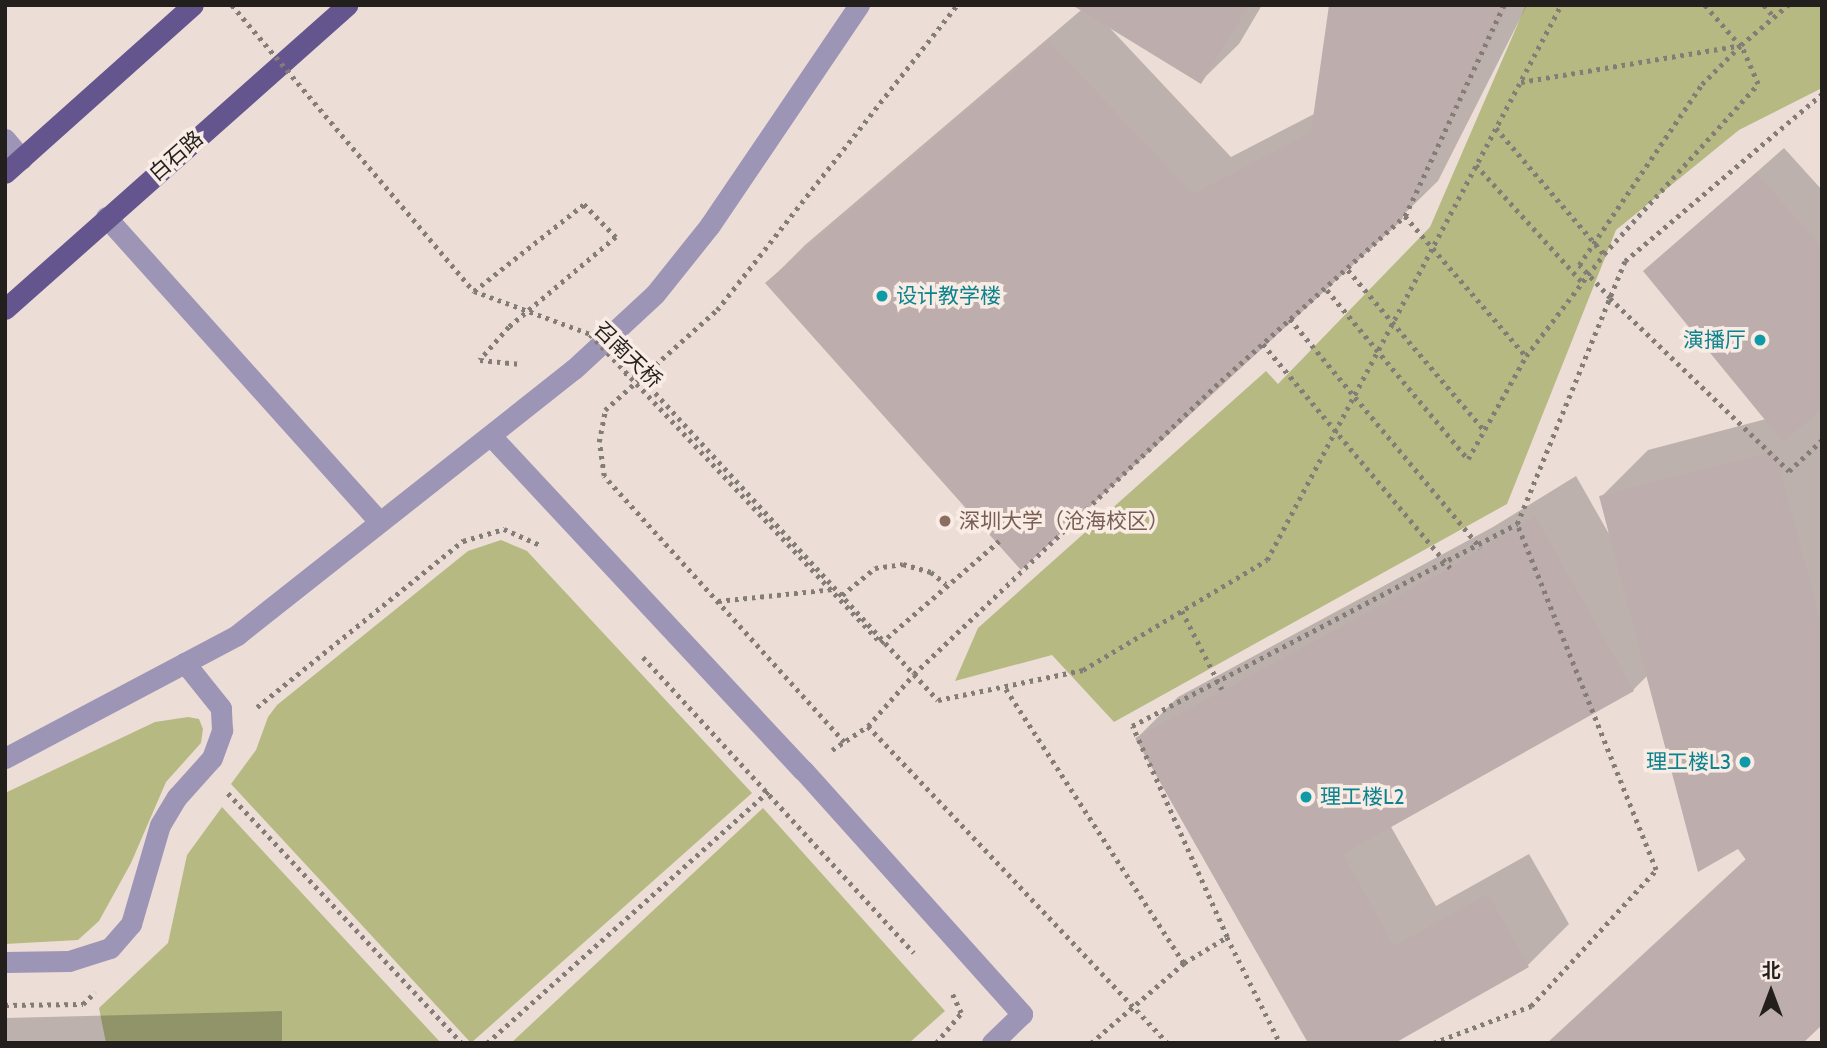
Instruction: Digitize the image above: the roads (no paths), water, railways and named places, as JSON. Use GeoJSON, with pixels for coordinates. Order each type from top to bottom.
{"type":"FeatureCollection","features":[{"type":"Feature","properties":{"kind":"main road"},"geometry":{"type":"LineString","coordinates":[[5,173],[193,5]]}},
{"type":"Feature","properties":{"kind":"main road","name":"白石路"},"geometry":{"type":"LineString","coordinates":[[5,309],[348,5]]}},
{"type":"Feature","properties":{"kind":"street"},"geometry":{"type":"LineString","coordinates":[[5,758],[237,635],[574,369],[655,294],[710,225],[859,5]]}},
{"type":"Feature","properties":{"kind":"street"},"geometry":{"type":"LineString","coordinates":[[5,139],[22,159]]}},
{"type":"Feature","properties":{"kind":"street"},"geometry":{"type":"LineString","coordinates":[[106,218],[379,521]]}},
{"type":"Feature","properties":{"kind":"street"},"geometry":{"type":"LineString","coordinates":[[491,436],[803,770],[1022,1014],[992,1043]]}},
{"type":"Feature","properties":{"kind":"street"},"geometry":{"type":"LineString","coordinates":[[5,962],[69,961],[110,948],[131,924],[160,825],[177,797],[212,758],[222,730],[221,708],[185,663]]}},
{"type":"Feature","properties":{"kind":"place","name":"设计教学楼"},"geometry":{"type":"Point","coordinates":[882,296]}},
{"type":"Feature","properties":{"kind":"place","name":"演播厅"},"geometry":{"type":"Point","coordinates":[1760,340]}},
{"type":"Feature","properties":{"kind":"place","name":"深圳大学（沧海校区）"},"geometry":{"type":"Point","coordinates":[945,521]}},
{"type":"Feature","properties":{"kind":"place","name":"理工楼L3"},"geometry":{"type":"Point","coordinates":[1745,762]}},
{"type":"Feature","properties":{"kind":"place","name":"理工楼L2"},"geometry":{"type":"Point","coordinates":[1306,797]}}]}
